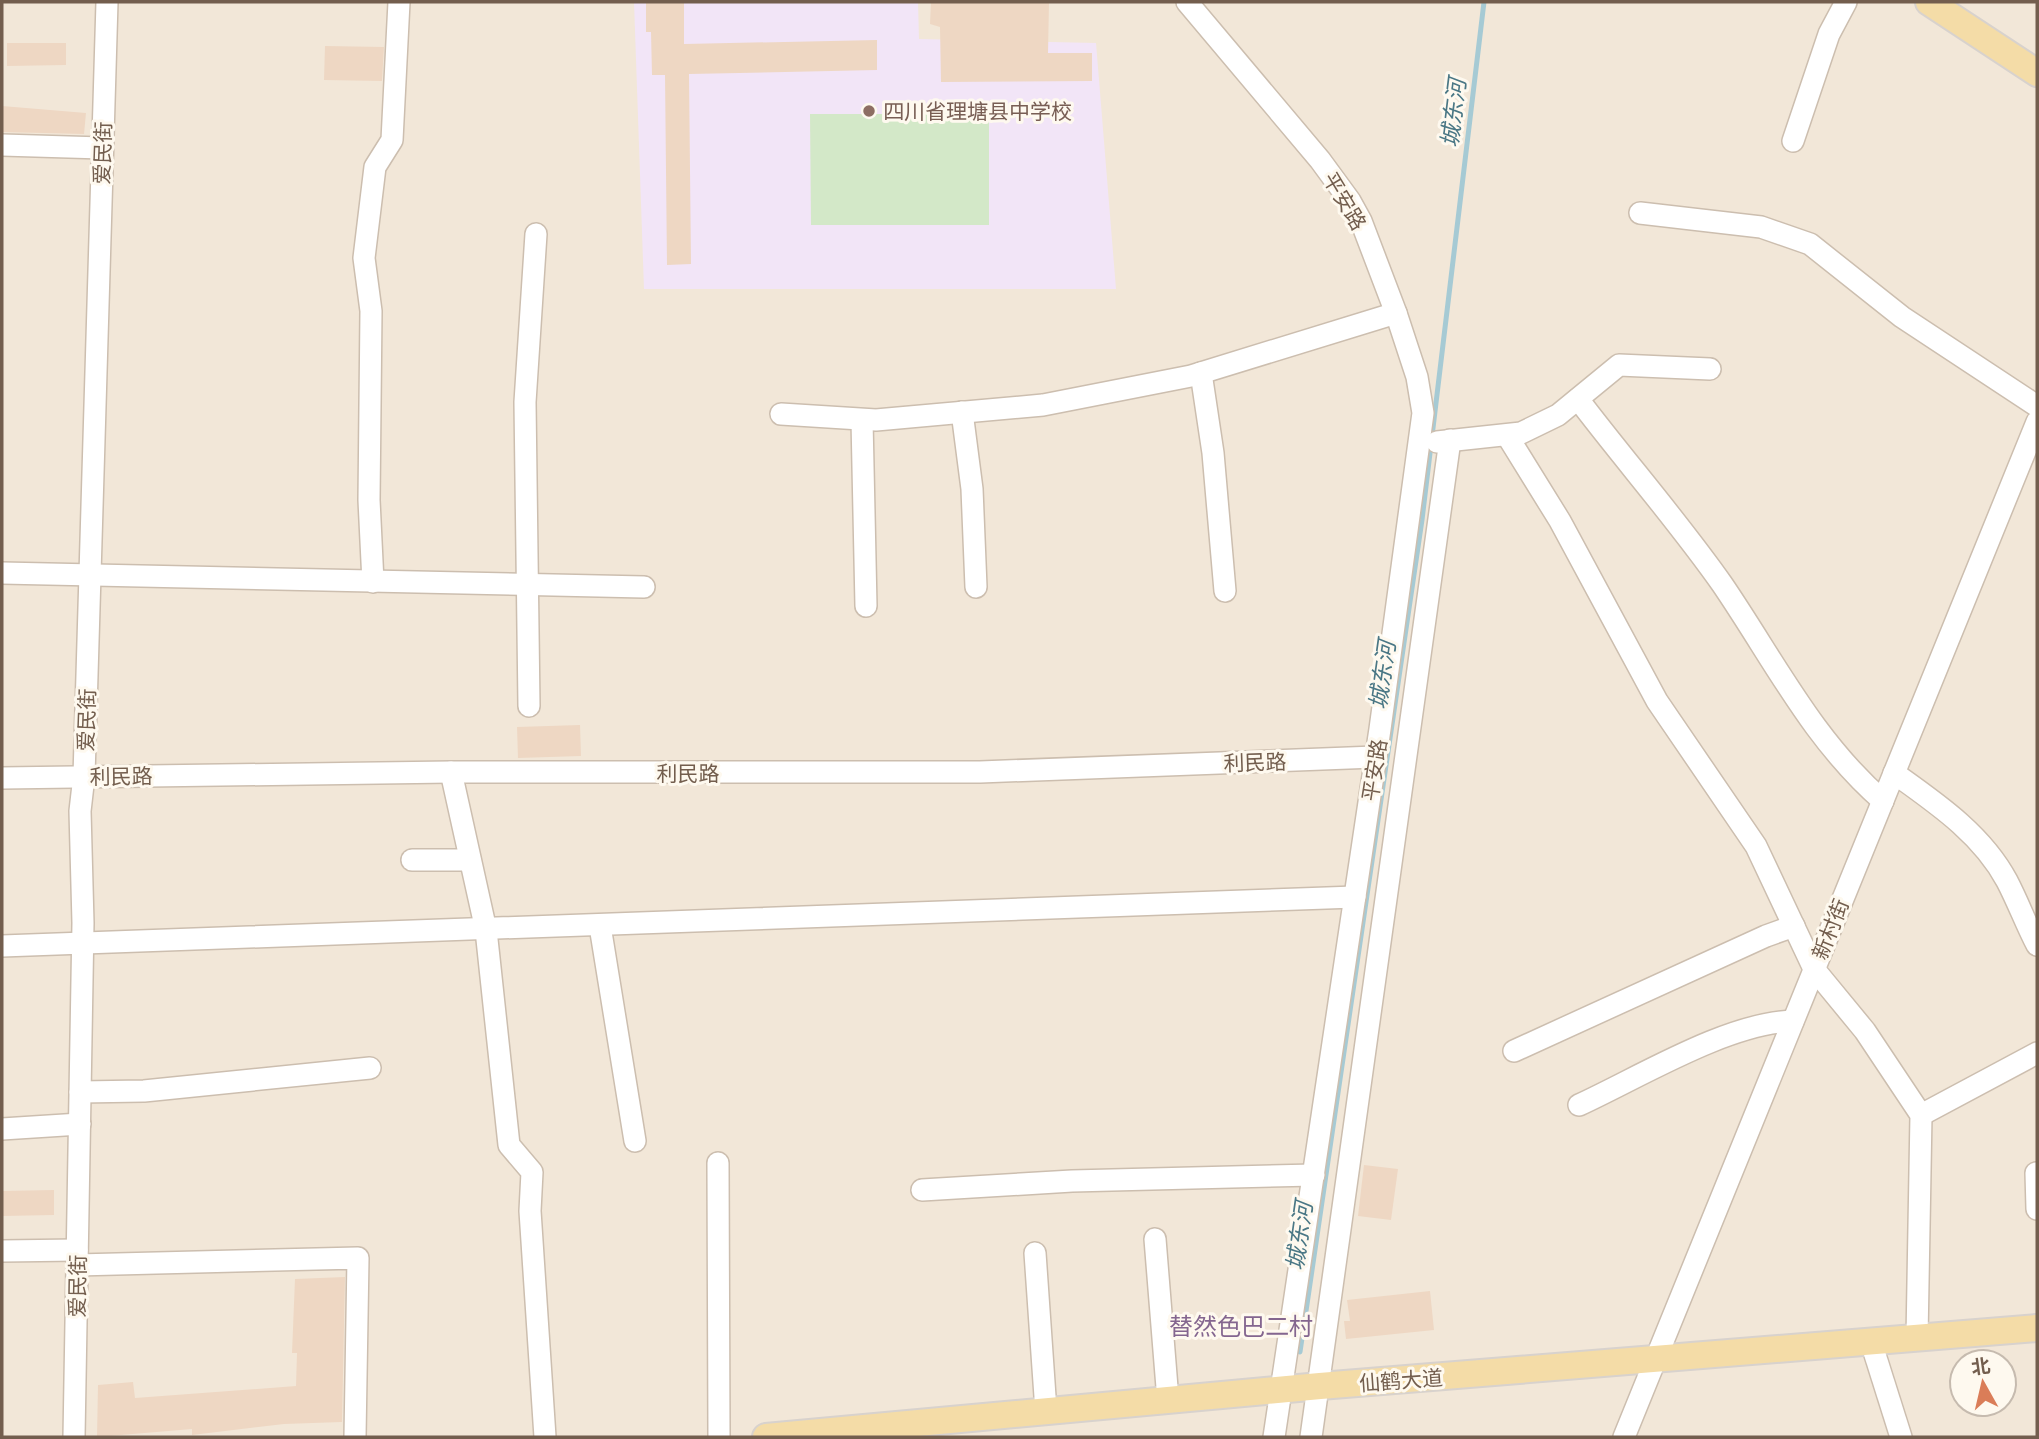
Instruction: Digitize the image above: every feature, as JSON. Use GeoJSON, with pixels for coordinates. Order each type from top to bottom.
{"type":"FeatureCollection","features":[{"type":"Feature","properties":{"kind":"main road"},"geometry":{"type":"LineString","coordinates":[[1929,2],[2037,73]]}},
{"type":"Feature","properties":{"kind":"main road","name":"仙鹤大道"},"geometry":{"type":"LineString","coordinates":[[766,1437],[923,1430],[1046,1411],[1281,1389],[2037,1328]]}},
{"type":"Feature","properties":{"kind":"street","name":"爱民街"},"geometry":{"type":"LineString","coordinates":[[74,1437],[83,945],[80,811],[84,776],[91,574],[107,2]]}},
{"type":"Feature","properties":{"kind":"street"},"geometry":{"type":"LineString","coordinates":[[373,582],[369,500],[371,311],[363,258],[375,167],[392,140],[399,2]]}},
{"type":"Feature","properties":{"kind":"street","name":"平安路"},"geometry":{"type":"LineString","coordinates":[[1187,2],[1337,182],[1361,221],[1396,313],[1419,386],[1423,413],[1432,442],[1375,757],[1274,1437]]}},
{"type":"Feature","properties":{"kind":"street"},"geometry":{"type":"LineString","coordinates":[[1793,141],[1825,45],[1846,2]]}},
{"type":"Feature","properties":{"kind":"street"},"geometry":{"type":"LineString","coordinates":[[2,145],[102,148]]}},
{"type":"Feature","properties":{"kind":"street"},"geometry":{"type":"LineString","coordinates":[[1640,214],[1761,227],[1810,244],[1902,317],[2037,406]]}},
{"type":"Feature","properties":{"kind":"street"},"geometry":{"type":"LineString","coordinates":[[529,706],[525,402],[536,234]]}},
{"type":"Feature","properties":{"kind":"street"},"geometry":{"type":"LineString","coordinates":[[781,414],[862,419],[1043,405],[1201,373],[1396,313]]}},
{"type":"Feature","properties":{"kind":"street"},"geometry":{"type":"LineString","coordinates":[[1311,1437],[1320,1386],[1432,442],[1508,437],[1538,426],[1578,399],[1619,365],[1710,369]]}},
{"type":"Feature","properties":{"kind":"street"},"geometry":{"type":"LineString","coordinates":[[1201,373],[1213,453],[1225,591]]}},
{"type":"Feature","properties":{"kind":"street"},"geometry":{"type":"LineString","coordinates":[[1578,399],[1721,584],[1817,732],[1860,781],[1883,801]]}},
{"type":"Feature","properties":{"kind":"street"},"geometry":{"type":"LineString","coordinates":[[962,412],[972,489],[976,587]]}},
{"type":"Feature","properties":{"kind":"street"},"geometry":{"type":"LineString","coordinates":[[862,419],[866,607]]}},
{"type":"Feature","properties":{"kind":"street","name":"新村街"},"geometry":{"type":"LineString","coordinates":[[1624,1437],[2037,422]]}},
{"type":"Feature","properties":{"kind":"street"},"geometry":{"type":"LineString","coordinates":[[1508,437],[1560,521],[1657,701],[1756,846],[1814,969],[1865,1031],[1921,1115],[1917,1338]]}},
{"type":"Feature","properties":{"kind":"street"},"geometry":{"type":"LineString","coordinates":[[2,573],[644,587]]}},
{"type":"Feature","properties":{"kind":"street","name":"利民路"},"geometry":{"type":"LineString","coordinates":[[2,778],[451,772],[980,772],[1375,757]]}},
{"type":"Feature","properties":{"kind":"street"},"geometry":{"type":"LineString","coordinates":[[451,772],[486,930],[509,1144],[532,1172],[530,1211],[545,1437]]}},
{"type":"Feature","properties":{"kind":"street"},"geometry":{"type":"LineString","coordinates":[[1894,773],[1952,815],[1984,849],[2006,879],[2037,945]]}},
{"type":"Feature","properties":{"kind":"street"},"geometry":{"type":"LineString","coordinates":[[412,860],[470,860]]}},
{"type":"Feature","properties":{"kind":"street"},"geometry":{"type":"LineString","coordinates":[[2,946],[1355,897]]}},
{"type":"Feature","properties":{"kind":"street"},"geometry":{"type":"LineString","coordinates":[[600,926],[635,1142]]}},
{"type":"Feature","properties":{"kind":"street"},"geometry":{"type":"LineString","coordinates":[[1514,1051],[1766,936],[1794,926]]}},
{"type":"Feature","properties":{"kind":"street"},"geometry":{"type":"LineString","coordinates":[[1579,1105],[1727,1036],[1768,1023],[1793,1021]]}},
{"type":"Feature","properties":{"kind":"street"},"geometry":{"type":"LineString","coordinates":[[1921,1115],[2037,1053]]}},
{"type":"Feature","properties":{"kind":"street"},"geometry":{"type":"LineString","coordinates":[[80,1092],[144,1091],[370,1068]]}},
{"type":"Feature","properties":{"kind":"street"},"geometry":{"type":"LineString","coordinates":[[2,1129],[80,1124]]}},
{"type":"Feature","properties":{"kind":"street"},"geometry":{"type":"LineString","coordinates":[[719,1163],[719,1437]]}},
{"type":"Feature","properties":{"kind":"street"},"geometry":{"type":"LineString","coordinates":[[2036,1173],[2037,1209]]}},
{"type":"Feature","properties":{"kind":"street"},"geometry":{"type":"LineString","coordinates":[[922,1190],[1072,1181],[1314,1175]]}},
{"type":"Feature","properties":{"kind":"street"},"geometry":{"type":"LineString","coordinates":[[1155,1240],[1168,1400]]}},
{"type":"Feature","properties":{"kind":"street"},"geometry":{"type":"LineString","coordinates":[[2,1251],[77,1257],[358,1258],[355,1437]]}},
{"type":"Feature","properties":{"kind":"street"},"geometry":{"type":"LineString","coordinates":[[1035,1253],[1046,1411]]}},
{"type":"Feature","properties":{"kind":"street"},"geometry":{"type":"LineString","coordinates":[[1871,1342],[1901,1437]]}},
{"type":"Feature","properties":{"kind":"shaded area"},"geometry":{"type":"Polygon","coordinates":[[[2,2],[2037,2],[2037,1437],[2,1437],[2,2]]]}},
{"type":"Feature","properties":{"kind":"shaded area","name":"四川省理塘县中学校"},"geometry":{"type":"Polygon","coordinates":[[[634,2],[918,2],[919,39],[1096,43],[1116,289],[644,289],[634,2]]]}},
{"type":"Feature","properties":{"kind":"green space"},"geometry":{"type":"Polygon","coordinates":[[[810,114],[989,114],[989,225],[811,225],[810,114]]]}},
{"type":"Feature","properties":{"kind":"building"},"geometry":{"type":"Polygon","coordinates":[[[646,2],[684,2],[684,44],[877,40],[877,70],[689,74],[691,264],[667,265],[665,75],[652,75],[651,32],[646,32],[646,2]]]}},
{"type":"Feature","properties":{"kind":"building"},"geometry":{"type":"Polygon","coordinates":[[[931,2],[1049,2],[1048,53],[1092,53],[1092,81],[941,82],[940,27],[930,24],[931,2]]]}},
{"type":"Feature","properties":{"kind":"building"},"geometry":{"type":"Polygon","coordinates":[[[7,43],[66,43],[66,65],[7,66],[7,43]]]}},
{"type":"Feature","properties":{"kind":"building"},"geometry":{"type":"Polygon","coordinates":[[[325,46],[384,47],[382,81],[324,80],[325,46]]]}},
{"type":"Feature","properties":{"kind":"building"},"geometry":{"type":"Polygon","coordinates":[[[2,106],[86,113],[84,134],[2,132],[2,106]]]}},
{"type":"Feature","properties":{"kind":"building"},"geometry":{"type":"Polygon","coordinates":[[[580,725],[581,756],[518,758],[517,727],[580,725]]]}},
{"type":"Feature","properties":{"kind":"building"},"geometry":{"type":"Polygon","coordinates":[[[1364,1165],[1398,1169],[1391,1220],[1358,1216],[1364,1165]]]}},
{"type":"Feature","properties":{"kind":"building"},"geometry":{"type":"Polygon","coordinates":[[[54,1190],[54,1215],[2,1216],[2,1191],[54,1190]]]}},
{"type":"Feature","properties":{"kind":"building"},"geometry":{"type":"Polygon","coordinates":[[[345,1277],[342,1422],[284,1424],[192,1435],[192,1429],[97,1437],[98,1385],[133,1382],[135,1398],[296,1386],[297,1353],[292,1353],[295,1279],[345,1277]]]}},
{"type":"Feature","properties":{"kind":"building"},"geometry":{"type":"Polygon","coordinates":[[[1430,1291],[1434,1330],[1346,1339],[1344,1321],[1350,1321],[1347,1300],[1430,1291]]]}},
{"type":"Feature","properties":{"kind":"waterway","name":"城东河"},"geometry":{"type":"LineString","coordinates":[[1300,1352],[1422,520],[1484,2]]}},
{"type":"Feature","properties":{"kind":"place","name":"四川省理塘县中学校"},"geometry":{"type":"Point","coordinates":[869,111]}},
{"type":"Feature","properties":{"kind":"district","name":"替然色巴二村"},"geometry":{"type":"Point","coordinates":[1241,1326]}}]}
